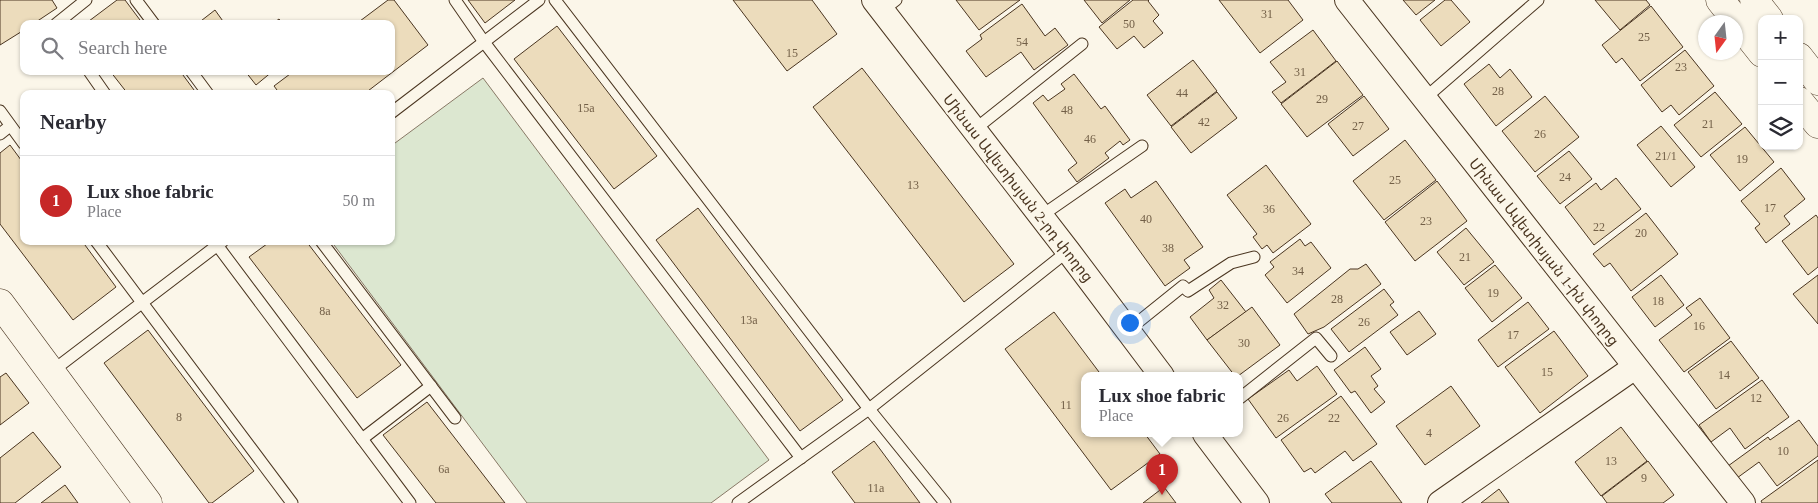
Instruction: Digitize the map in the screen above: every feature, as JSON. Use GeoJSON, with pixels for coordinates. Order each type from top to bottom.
{"type":"FeatureCollection","features":[{"type":"Feature","properties":{"kind":"street","name":"Մինաս Ավետիսյան 1-ին փողոց"},"geometry":{"type":"LineString","coordinates":[[1347,0],[1742,503]]}},
{"type":"Feature","properties":{"kind":"street"},"geometry":{"type":"LineString","coordinates":[[1720,0],[1758,48]]}},
{"type":"Feature","properties":{"kind":"street"},"geometry":{"type":"LineString","coordinates":[[1754,0],[1766,15]]}},
{"type":"Feature","properties":{"kind":"street","name":"Մինաս Ավետիսյան 2-րդ փողոց"},"geometry":{"type":"LineString","coordinates":[[884,4],[974,130],[1159,372]]}},
{"type":"Feature","properties":{"kind":"street"},"geometry":{"type":"LineString","coordinates":[[1801,60],[1818,81]]}},
{"type":"Feature","properties":{"kind":"street"},"geometry":{"type":"LineString","coordinates":[[1802,105],[1818,124]]}},
{"type":"Feature","properties":{"kind":"street"},"geometry":{"type":"LineString","coordinates":[[0,303],[148,503]]}},
{"type":"Feature","properties":{"kind":"street"},"geometry":{"type":"LineString","coordinates":[[1440,503],[1635,368]]}},
{"type":"Feature","properties":{"kind":"street"},"geometry":{"type":"LineString","coordinates":[[1207,437],[1257,503]]}},
{"type":"Feature","properties":{"kind":"lane"},"geometry":{"type":"LineString","coordinates":[[61,20],[86,0]]}},
{"type":"Feature","properties":{"kind":"lane"},"geometry":{"type":"LineString","coordinates":[[455,0],[484,42],[801,458]]}},
{"type":"Feature","properties":{"kind":"lane"},"geometry":{"type":"LineString","coordinates":[[395,110],[539,0]]}},
{"type":"Feature","properties":{"kind":"lane"},"geometry":{"type":"LineString","coordinates":[[555,0],[869,409],[945,503]]}},
{"type":"Feature","properties":{"kind":"lane"},"geometry":{"type":"LineString","coordinates":[[1424,99],[1538,0]]}},
{"type":"Feature","properties":{"kind":"lane"},"geometry":{"type":"LineString","coordinates":[[140,1],[152,20]]}},
{"type":"Feature","properties":{"kind":"lane"},"geometry":{"type":"LineString","coordinates":[[974,130],[1082,44]]}},
{"type":"Feature","properties":{"kind":"lane"},"geometry":{"type":"LineString","coordinates":[[92,75],[103,90]]}},
{"type":"Feature","properties":{"kind":"lane"},"geometry":{"type":"LineString","coordinates":[[194,75],[205,90]]}},
{"type":"Feature","properties":{"kind":"lane"},"geometry":{"type":"LineString","coordinates":[[0,111],[20,139]]}},
{"type":"Feature","properties":{"kind":"lane"},"geometry":{"type":"LineString","coordinates":[[0,134],[10,126]]}},
{"type":"Feature","properties":{"kind":"lane"},"geometry":{"type":"LineString","coordinates":[[1041,216],[1142,146]]}},
{"type":"Feature","properties":{"kind":"lane"},"geometry":{"type":"LineString","coordinates":[[99,245],[292,503]]}},
{"type":"Feature","properties":{"kind":"lane"},"geometry":{"type":"LineString","coordinates":[[51,372],[215,245]]}},
{"type":"Feature","properties":{"kind":"lane"},"geometry":{"type":"LineString","coordinates":[[219,245],[410,503]]}},
{"type":"Feature","properties":{"kind":"lane"},"geometry":{"type":"LineString","coordinates":[[324,245],[455,418]]}},
{"type":"Feature","properties":{"kind":"lane"},"geometry":{"type":"LineString","coordinates":[[738,503],[869,409],[1068,251]]}},
{"type":"Feature","properties":{"kind":"lane"},"geometry":{"type":"LineString","coordinates":[[1127,331],[1183,286],[1188,291],[1231,262],[1254,258]]}},
{"type":"Feature","properties":{"kind":"lane"},"geometry":{"type":"LineString","coordinates":[[1243,396],[1316,338],[1331,356]]}},
{"type":"Feature","properties":{"kind":"lane"},"geometry":{"type":"LineString","coordinates":[[362,439],[431,386]]}},
{"type":"Feature","properties":{"kind":"green space"},"geometry":{"type":"Polygon","coordinates":[[[483,78],[769,460],[711,503],[527,503],[334,245],[395,245],[395,143],[483,78]]]}},
{"type":"Feature","properties":{"kind":"building"},"geometry":{"type":"Polygon","coordinates":[[[0,0],[52,0],[57,8],[39,20],[20,20],[20,32],[0,45],[0,0]]]}},
{"type":"Feature","properties":{"kind":"building"},"geometry":{"type":"Polygon","coordinates":[[[117,0],[125,0],[140,20],[90,20],[117,0]]]}},
{"type":"Feature","properties":{"kind":"building"},"geometry":{"type":"Polygon","coordinates":[[[388,0],[394,0],[428,45],[395,70],[395,20],[361,20],[388,0]]]}},
{"type":"Feature","properties":{"kind":"building"},"geometry":{"type":"Polygon","coordinates":[[[468,0],[515,0],[485,23],[468,0]]]}},
{"type":"Feature","properties":{"kind":"building"},"geometry":{"type":"Polygon","coordinates":[[[733,0],[812,0],[837,34],[787,71],[733,0]]]}},
{"type":"Feature","properties":{"kind":"building"},"geometry":{"type":"Polygon","coordinates":[[[956,0],[1020,0],[979,30],[956,0]]]}},
{"type":"Feature","properties":{"kind":"building"},"geometry":{"type":"Polygon","coordinates":[[[1084,0],[1130,0],[1102,23],[1084,0]]]}},
{"type":"Feature","properties":{"kind":"building"},"geometry":{"type":"Polygon","coordinates":[[[1133,0],[1149,0],[1159,15],[1153,21],[1163,33],[1144,48],[1134,36],[1117,49],[1099,27],[1133,0]]]}},
{"type":"Feature","properties":{"kind":"building"},"geometry":{"type":"Polygon","coordinates":[[[1219,0],[1288,0],[1303,20],[1260,53],[1219,0]]]}},
{"type":"Feature","properties":{"kind":"building"},"geometry":{"type":"Polygon","coordinates":[[[1403,0],[1435,0],[1416,15],[1403,0]]]}},
{"type":"Feature","properties":{"kind":"building"},"geometry":{"type":"Polygon","coordinates":[[[1445,0],[1451,0],[1470,22],[1441,46],[1420,20],[1445,0]]]}},
{"type":"Feature","properties":{"kind":"building"},"geometry":{"type":"Polygon","coordinates":[[[1595,0],[1646,0],[1650,5],[1620,30],[1595,0]]]}},
{"type":"Feature","properties":{"kind":"building"},"geometry":{"type":"Polygon","coordinates":[[[1022,4],[1045,36],[1055,28],[1068,45],[1034,70],[1021,52],[986,77],[966,51],[982,39],[980,35],[1022,4]]]}},
{"type":"Feature","properties":{"kind":"building"},"geometry":{"type":"Polygon","coordinates":[[[1651,6],[1683,47],[1640,81],[1622,58],[1616,63],[1602,45],[1651,6]]]}},
{"type":"Feature","properties":{"kind":"building"},"geometry":{"type":"Polygon","coordinates":[[[215,10],[222,20],[202,20],[215,10]]]}},
{"type":"Feature","properties":{"kind":"building"},"geometry":{"type":"Polygon","coordinates":[[[557,26],[657,156],[614,189],[514,59],[557,26]]]}},
{"type":"Feature","properties":{"kind":"building"},"geometry":{"type":"Polygon","coordinates":[[[1313,30],[1336,61],[1281,103],[1272,92],[1286,82],[1270,62],[1313,30]]]}},
{"type":"Feature","properties":{"kind":"building"},"geometry":{"type":"Polygon","coordinates":[[[1685,50],[1714,86],[1679,115],[1671,105],[1662,112],[1641,85],[1685,50]]]}},
{"type":"Feature","properties":{"kind":"building"},"geometry":{"type":"Polygon","coordinates":[[[1193,60],[1217,91],[1171,126],[1147,95],[1193,60]]]}},
{"type":"Feature","properties":{"kind":"building"},"geometry":{"type":"Polygon","coordinates":[[[1337,61],[1363,95],[1307,137],[1281,104],[1337,61]]]}},
{"type":"Feature","properties":{"kind":"building"},"geometry":{"type":"Polygon","coordinates":[[[1489,64],[1500,78],[1510,69],[1532,97],[1496,126],[1464,84],[1489,64]]]}},
{"type":"Feature","properties":{"kind":"building"},"geometry":{"type":"Polygon","coordinates":[[[862,68],[1014,264],[964,302],[813,107],[862,68]]]}},
{"type":"Feature","properties":{"kind":"building"},"geometry":{"type":"Polygon","coordinates":[[[1074,74],[1101,109],[1105,106],[1130,140],[1123,145],[1120,141],[1105,153],[1109,158],[1077,182],[1068,170],[1077,163],[1033,103],[1043,95],[1048,101],[1065,89],[1061,84],[1074,74]]]}},
{"type":"Feature","properties":{"kind":"building"},"geometry":{"type":"Polygon","coordinates":[[[113,75],[183,75],[194,90],[125,90],[113,75]]]}},
{"type":"Feature","properties":{"kind":"building"},"geometry":{"type":"Polygon","coordinates":[[[248,75],[268,75],[256,85],[248,75]]]}},
{"type":"Feature","properties":{"kind":"building"},"geometry":{"type":"Polygon","coordinates":[[[289,75],[389,75],[369,90],[277,90],[274,86],[289,75]]]}},
{"type":"Feature","properties":{"kind":"building"},"geometry":{"type":"Polygon","coordinates":[[[1217,92],[1237,118],[1191,153],[1171,127],[1217,92]]]}},
{"type":"Feature","properties":{"kind":"building"},"geometry":{"type":"Polygon","coordinates":[[[1715,92],[1742,124],[1701,157],[1674,125],[1715,92]]]}},
{"type":"Feature","properties":{"kind":"building"},"geometry":{"type":"Polygon","coordinates":[[[1364,96],[1389,129],[1353,156],[1328,124],[1364,96]]]}},
{"type":"Feature","properties":{"kind":"building"},"geometry":{"type":"Polygon","coordinates":[[[1545,96],[1579,137],[1535,172],[1502,131],[1545,96]]]}},
{"type":"Feature","properties":{"kind":"building"},"geometry":{"type":"Polygon","coordinates":[[[1661,126],[1695,167],[1671,187],[1637,145],[1661,126]]]}},
{"type":"Feature","properties":{"kind":"building"},"geometry":{"type":"Polygon","coordinates":[[[1745,127],[1758,143],[1758,150],[1764,150],[1774,162],[1740,191],[1710,155],[1745,127]]]}},
{"type":"Feature","properties":{"kind":"building"},"geometry":{"type":"Polygon","coordinates":[[[1405,140],[1436,180],[1384,220],[1353,181],[1405,140]]]}},
{"type":"Feature","properties":{"kind":"building"},"geometry":{"type":"Polygon","coordinates":[[[10,145],[20,159],[20,245],[85,245],[116,287],[73,320],[0,224],[0,153],[10,145]]]}},
{"type":"Feature","properties":{"kind":"building"},"geometry":{"type":"Polygon","coordinates":[[[1569,151],[1592,179],[1560,204],[1537,176],[1569,151]]]}},
{"type":"Feature","properties":{"kind":"building"},"geometry":{"type":"Polygon","coordinates":[[[1266,165],[1311,224],[1273,253],[1267,245],[1262,249],[1253,237],[1257,234],[1227,195],[1266,165]]]}},
{"type":"Feature","properties":{"kind":"building"},"geometry":{"type":"Polygon","coordinates":[[[1781,168],[1805,199],[1784,216],[1790,224],[1766,243],[1755,228],[1760,224],[1741,201],[1781,168]]]}},
{"type":"Feature","properties":{"kind":"building"},"geometry":{"type":"Polygon","coordinates":[[[1616,178],[1641,209],[1594,245],[1565,207],[1596,183],[1601,190],[1616,178]]]}},
{"type":"Feature","properties":{"kind":"building"},"geometry":{"type":"Polygon","coordinates":[[[1156,181],[1203,247],[1184,260],[1190,268],[1165,286],[1105,203],[1125,189],[1131,198],[1156,181]]]}},
{"type":"Feature","properties":{"kind":"building"},"geometry":{"type":"Polygon","coordinates":[[[1437,181],[1467,221],[1415,261],[1385,222],[1437,181]]]}},
{"type":"Feature","properties":{"kind":"building"},"geometry":{"type":"Polygon","coordinates":[[[698,208],[843,400],[800,431],[656,240],[698,208]]]}},
{"type":"Feature","properties":{"kind":"building"},"geometry":{"type":"Polygon","coordinates":[[[1646,213],[1678,254],[1631,291],[1610,263],[1604,267],[1593,254],[1646,213]]]}},
{"type":"Feature","properties":{"kind":"building"},"geometry":{"type":"Polygon","coordinates":[[[1816,215],[1818,218],[1818,267],[1808,275],[1782,241],[1816,215]]]}},
{"type":"Feature","properties":{"kind":"building"},"geometry":{"type":"Polygon","coordinates":[[[1466,228],[1494,262],[1464,285],[1437,252],[1466,228]]]}},
{"type":"Feature","properties":{"kind":"building"},"geometry":{"type":"Polygon","coordinates":[[[1300,239],[1305,246],[1311,242],[1331,268],[1287,303],[1265,275],[1274,267],[1270,262],[1300,239]]]}},
{"type":"Feature","properties":{"kind":"building"},"geometry":{"type":"Polygon","coordinates":[[[266,245],[309,245],[401,365],[357,398],[249,257],[266,245]]]}},
{"type":"Feature","properties":{"kind":"building"},"geometry":{"type":"Polygon","coordinates":[[[1366,264],[1381,284],[1324,327],[1308,334],[1294,314],[1350,269],[1358,269],[1366,264]]]}},
{"type":"Feature","properties":{"kind":"building"},"geometry":{"type":"Polygon","coordinates":[[[1495,265],[1522,298],[1492,322],[1465,288],[1495,265]]]}},
{"type":"Feature","properties":{"kind":"building"},"geometry":{"type":"Polygon","coordinates":[[[1661,275],[1684,305],[1655,327],[1632,297],[1661,275]]]}},
{"type":"Feature","properties":{"kind":"building"},"geometry":{"type":"Polygon","coordinates":[[[1818,275],[1818,324],[1793,294],[1818,275]]]}},
{"type":"Feature","properties":{"kind":"building"},"geometry":{"type":"Polygon","coordinates":[[[1221,280],[1246,312],[1207,340],[1190,317],[1214,298],[1209,290],[1221,280]]]}},
{"type":"Feature","properties":{"kind":"building"},"geometry":{"type":"Polygon","coordinates":[[[1384,289],[1394,302],[1390,305],[1398,315],[1349,352],[1331,329],[1384,289]]]}},
{"type":"Feature","properties":{"kind":"building"},"geometry":{"type":"Polygon","coordinates":[[[1700,298],[1730,338],[1684,372],[1659,340],[1692,315],[1686,308],[1700,298]]]}},
{"type":"Feature","properties":{"kind":"building"},"geometry":{"type":"Polygon","coordinates":[[[1528,302],[1549,329],[1498,367],[1478,340],[1528,302]]]}},
{"type":"Feature","properties":{"kind":"building"},"geometry":{"type":"Polygon","coordinates":[[[1252,307],[1280,345],[1243,372],[1232,372],[1207,340],[1252,307]]]}},
{"type":"Feature","properties":{"kind":"building"},"geometry":{"type":"Polygon","coordinates":[[[1419,311],[1436,334],[1407,355],[1390,332],[1419,311]]]}},
{"type":"Feature","properties":{"kind":"building"},"geometry":{"type":"Polygon","coordinates":[[[1054,312],[1099,372],[1081,372],[1081,437],[1147,437],[1160,454],[1111,490],[1005,349],[1054,312]]]}},
{"type":"Feature","properties":{"kind":"building"},"geometry":{"type":"Polygon","coordinates":[[[148,330],[254,471],[212,503],[209,503],[104,363],[148,330]]]}},
{"type":"Feature","properties":{"kind":"building"},"geometry":{"type":"Polygon","coordinates":[[[1554,331],[1588,376],[1540,413],[1505,367],[1554,331]]]}},
{"type":"Feature","properties":{"kind":"building"},"geometry":{"type":"Polygon","coordinates":[[[1731,341],[1759,378],[1716,409],[1688,372],[1731,341]]]}},
{"type":"Feature","properties":{"kind":"building"},"geometry":{"type":"Polygon","coordinates":[[[1365,347],[1381,369],[1371,376],[1378,386],[1374,389],[1385,402],[1371,413],[1355,391],[1351,393],[1334,370],[1365,347]]]}},
{"type":"Feature","properties":{"kind":"building"},"geometry":{"type":"Polygon","coordinates":[[[1317,366],[1337,394],[1276,438],[1248,399],[1289,370],[1297,381],[1317,366]]]}},
{"type":"Feature","properties":{"kind":"building"},"geometry":{"type":"Polygon","coordinates":[[[6,373],[29,403],[0,425],[0,377],[6,373]]]}},
{"type":"Feature","properties":{"kind":"building"},"geometry":{"type":"Polygon","coordinates":[[[1762,380],[1789,417],[1745,449],[1730,428],[1711,442],[1699,425],[1762,380]]]}},
{"type":"Feature","properties":{"kind":"building"},"geometry":{"type":"Polygon","coordinates":[[[1451,386],[1480,426],[1425,465],[1396,426],[1451,386]]]}},
{"type":"Feature","properties":{"kind":"building"},"geometry":{"type":"Polygon","coordinates":[[[1341,396],[1377,444],[1353,461],[1345,451],[1315,473],[1311,468],[1304,472],[1281,440],[1341,396]]]}},
{"type":"Feature","properties":{"kind":"building"},"geometry":{"type":"Polygon","coordinates":[[[427,402],[505,503],[436,503],[383,435],[427,402]]]}},
{"type":"Feature","properties":{"kind":"building"},"geometry":{"type":"Polygon","coordinates":[[[1799,420],[1818,446],[1818,456],[1777,486],[1759,462],[1737,478],[1728,466],[1768,437],[1770,440],[1799,420]]]}},
{"type":"Feature","properties":{"kind":"building"},"geometry":{"type":"Polygon","coordinates":[[[1621,427],[1647,461],[1601,496],[1575,462],[1621,427]]]}},
{"type":"Feature","properties":{"kind":"building"},"geometry":{"type":"Polygon","coordinates":[[[33,432],[61,467],[15,503],[0,503],[0,458],[33,432]]]}},
{"type":"Feature","properties":{"kind":"building"},"geometry":{"type":"Polygon","coordinates":[[[874,441],[920,503],[855,503],[832,472],[874,441]]]}},
{"type":"Feature","properties":{"kind":"building"},"geometry":{"type":"Polygon","coordinates":[[[1818,460],[1818,503],[1762,503],[1761,501],[1818,460]]]}},
{"type":"Feature","properties":{"kind":"building"},"geometry":{"type":"Polygon","coordinates":[[[1371,461],[1402,503],[1332,503],[1325,494],[1371,461]]]}},
{"type":"Feature","properties":{"kind":"building"},"geometry":{"type":"Polygon","coordinates":[[[1648,461],[1674,495],[1663,503],[1607,503],[1602,496],[1648,461]]]}},
{"type":"Feature","properties":{"kind":"building"},"geometry":{"type":"Polygon","coordinates":[[[65,485],[78,503],[41,503],[65,485]]]}},
{"type":"Feature","properties":{"kind":"building"},"geometry":{"type":"Polygon","coordinates":[[[1164,487],[1176,503],[1143,503],[1164,487]]]}},
{"type":"Feature","properties":{"kind":"building"},"geometry":{"type":"Polygon","coordinates":[[[1499,489],[1509,503],[1481,503],[1499,489]]]}},
{"type":"Feature","properties":{"kind":"place","name":"Lux shoe fabric"},"geometry":{"type":"Point","coordinates":[1162,495]}}]}
